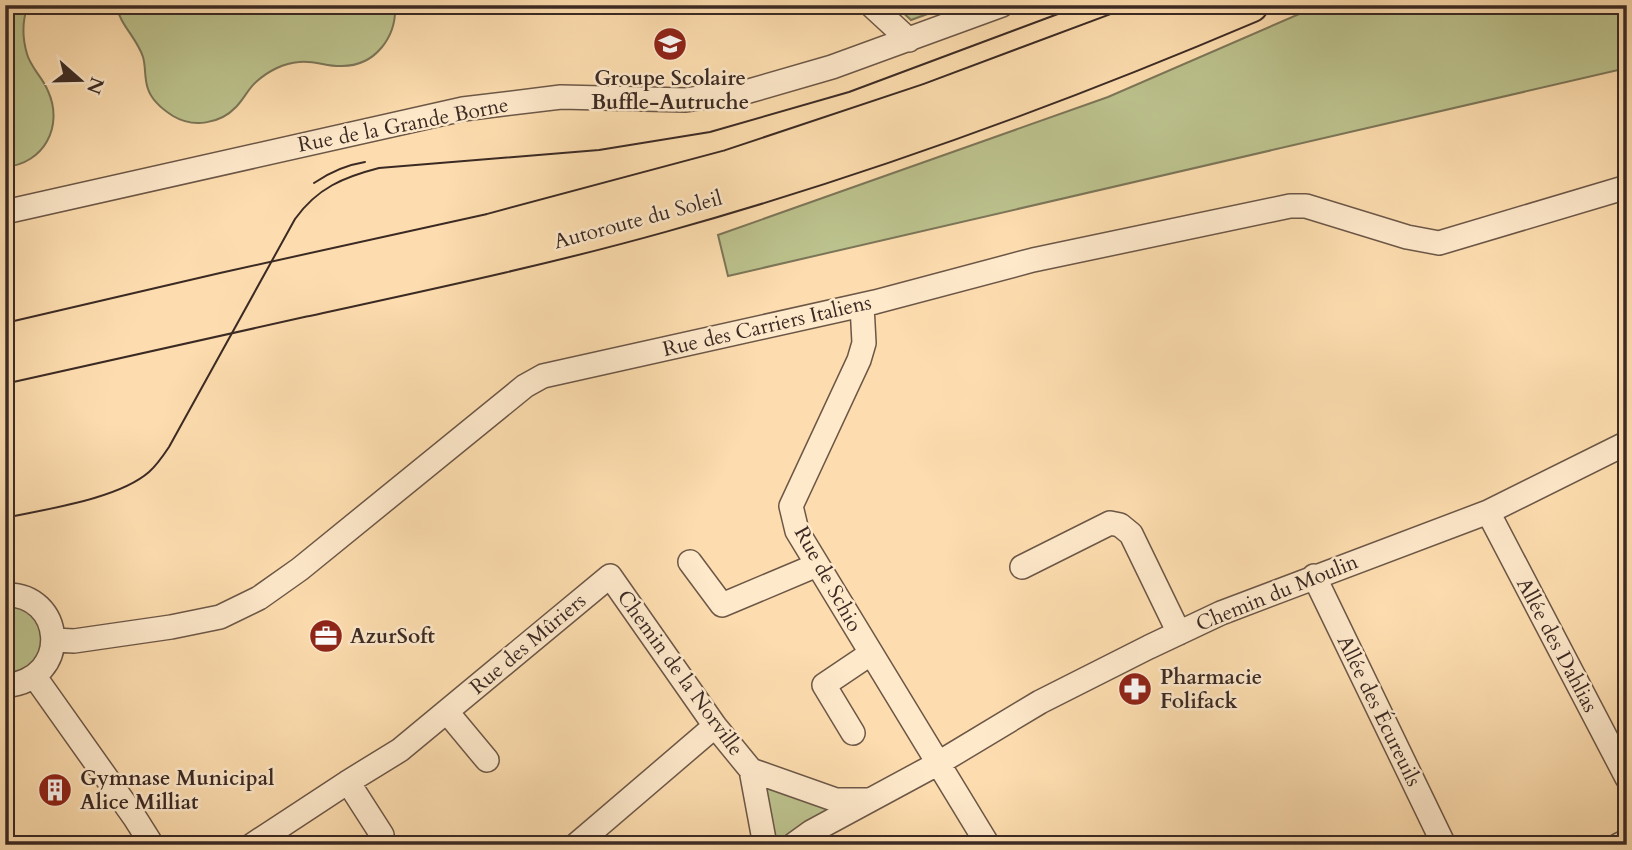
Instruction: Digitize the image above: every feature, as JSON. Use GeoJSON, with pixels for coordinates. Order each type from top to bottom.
{"type":"FeatureCollection","features":[{"type":"Feature","properties":{"kind":"highway","name":"Autoroute du Soleil"},"geometry":{"type":"LineString","coordinates":[[5,341],[491,232],[730,167],[928,102],[1177,5]]}},
{"type":"Feature","properties":{"kind":"highway","name":"Autoroute du Soleil"},"geometry":{"type":"LineString","coordinates":[[5,366],[568,239],[737,193],[1012,102],[1141,52],[1251,5]]}},
{"type":"Feature","properties":{"kind":"street"},"geometry":{"type":"LineString","coordinates":[[871,5],[909,40]]}},
{"type":"Feature","properties":{"kind":"street","name":"Rue de la Grande Borne"},"geometry":{"type":"LineString","coordinates":[[5,212],[463,109],[561,97],[687,100],[749,91],[832,67],[1002,5]]}},
{"type":"Feature","properties":{"kind":"street","name":"Rue des Carriers Italiens"},"geometry":{"type":"LineString","coordinates":[[54,640],[74,641],[171,627],[220,617],[260,598],[300,569],[525,386],[543,376],[862,305],[1033,260],[1290,206],[1306,206],[1407,237],[1439,243],[1627,187]]}},
{"type":"Feature","properties":{"kind":"street","name":"Rue de Schio"},"geometry":{"type":"LineString","coordinates":[[862,305],[864,343],[859,360],[791,506],[797,531],[988,845]]}},
{"type":"Feature","properties":{"kind":"street","name":"Chemin du Moulin"},"geometry":{"type":"LineString","coordinates":[[793,845],[1040,702],[1221,613],[1488,512],[1627,443]]}},
{"type":"Feature","properties":{"kind":"street","name":"Allée des Dahlias"},"geometry":{"type":"LineString","coordinates":[[1488,512],[1627,778]]}},
{"type":"Feature","properties":{"kind":"street"},"geometry":{"type":"LineString","coordinates":[[1022,567],[1110,523],[1121,525],[1131,534],[1179,634]]}},
{"type":"Feature","properties":{"kind":"street"},"geometry":{"type":"LineString","coordinates":[[690,562],[722,605],[817,565]]}},
{"type":"Feature","properties":{"kind":"street","name":"Rue des Mûriers"},"geometry":{"type":"LineString","coordinates":[[253,845],[400,750],[610,576]]}},
{"type":"Feature","properties":{"kind":"street","name":"Chemin de la Norville"},"geometry":{"type":"LineString","coordinates":[[610,576],[715,726],[751,770],[765,845]]}},
{"type":"Feature","properties":{"kind":"street","name":"Allée des Écureuils"},"geometry":{"type":"LineString","coordinates":[[1314,576],[1444,845]]}},
{"type":"Feature","properties":{"kind":"street"},"geometry":{"type":"LineString","coordinates":[[5,595],[29,600],[42,610],[51,624],[54,640],[45,667],[35,677],[21,684],[5,686]]}},
{"type":"Feature","properties":{"kind":"street"},"geometry":{"type":"LineString","coordinates":[[853,733],[824,685],[870,654]]}},
{"type":"Feature","properties":{"kind":"street"},"geometry":{"type":"LineString","coordinates":[[35,677],[152,845]]}},
{"type":"Feature","properties":{"kind":"street"},"geometry":{"type":"LineString","coordinates":[[447,712],[487,760]]}},
{"type":"Feature","properties":{"kind":"street"},"geometry":{"type":"LineString","coordinates":[[576,845],[715,726]]}},
{"type":"Feature","properties":{"kind":"street","name":"Chemin de la Norville"},"geometry":{"type":"LineString","coordinates":[[751,770],[836,800],[869,800]]}},
{"type":"Feature","properties":{"kind":"street"},"geometry":{"type":"LineString","coordinates":[[348,782],[382,835]]}},
{"type":"Feature","properties":{"kind":"street"},"geometry":{"type":"LineString","coordinates":[[1619,845],[1627,841]]}},
{"type":"Feature","properties":{"kind":"green space"},"geometry":{"type":"Polygon","coordinates":[[[5,5],[28,5],[24,23],[25,48],[31,64],[48,91],[54,117],[52,130],[40,151],[30,159],[5,167],[5,5]]]}},
{"type":"Feature","properties":{"kind":"green space"},"geometry":{"type":"Polygon","coordinates":[[[116,5],[395,5],[395,17],[382,48],[364,61],[342,66],[305,62],[282,66],[256,82],[230,113],[198,123],[173,116],[161,108],[152,97],[147,85],[143,57],[116,5]]]}},
{"type":"Feature","properties":{"kind":"green space"},"geometry":{"type":"Polygon","coordinates":[[[895,5],[952,5],[911,20],[895,5]]]}},
{"type":"Feature","properties":{"kind":"green space"},"geometry":{"type":"Polygon","coordinates":[[[1320,5],[1627,5],[1627,68],[728,276],[718,235],[1108,97],[1320,5]]]}},
{"type":"Feature","properties":{"kind":"green space"},"geometry":{"type":"Polygon","coordinates":[[[5,604],[26,608],[42,627],[41,647],[36,659],[32,664],[7,674],[5,674],[5,604]]]}},
{"type":"Feature","properties":{"kind":"green space"},"geometry":{"type":"Polygon","coordinates":[[[767,782],[837,810],[780,844],[773,841],[762,787],[767,782]]]}},
{"type":"Feature","properties":{"kind":"tram line"},"geometry":{"type":"LineString","coordinates":[[5,518],[101,496],[136,481],[152,469],[169,447],[295,219],[312,199],[332,185],[379,168],[599,150],[710,132],[849,92],[1082,5]]}},
{"type":"Feature","properties":{"kind":"tram line"},"geometry":{"type":"LineString","coordinates":[[314,183],[338,170],[365,162]]}},
{"type":"Feature","properties":{"kind":"place","name":"Groupe Scolaire Buffle-Autruche"},"geometry":{"type":"Point","coordinates":[670,44]}},
{"type":"Feature","properties":{"kind":"place","name":"AzurSoft"},"geometry":{"type":"Point","coordinates":[326,636]}},
{"type":"Feature","properties":{"kind":"place","name":"Pharmacie Folifack"},"geometry":{"type":"Point","coordinates":[1135,689]}},
{"type":"Feature","properties":{"kind":"place","name":"Gymnase Municipal Alice Milliat"},"geometry":{"type":"Point","coordinates":[55,790]}}]}
